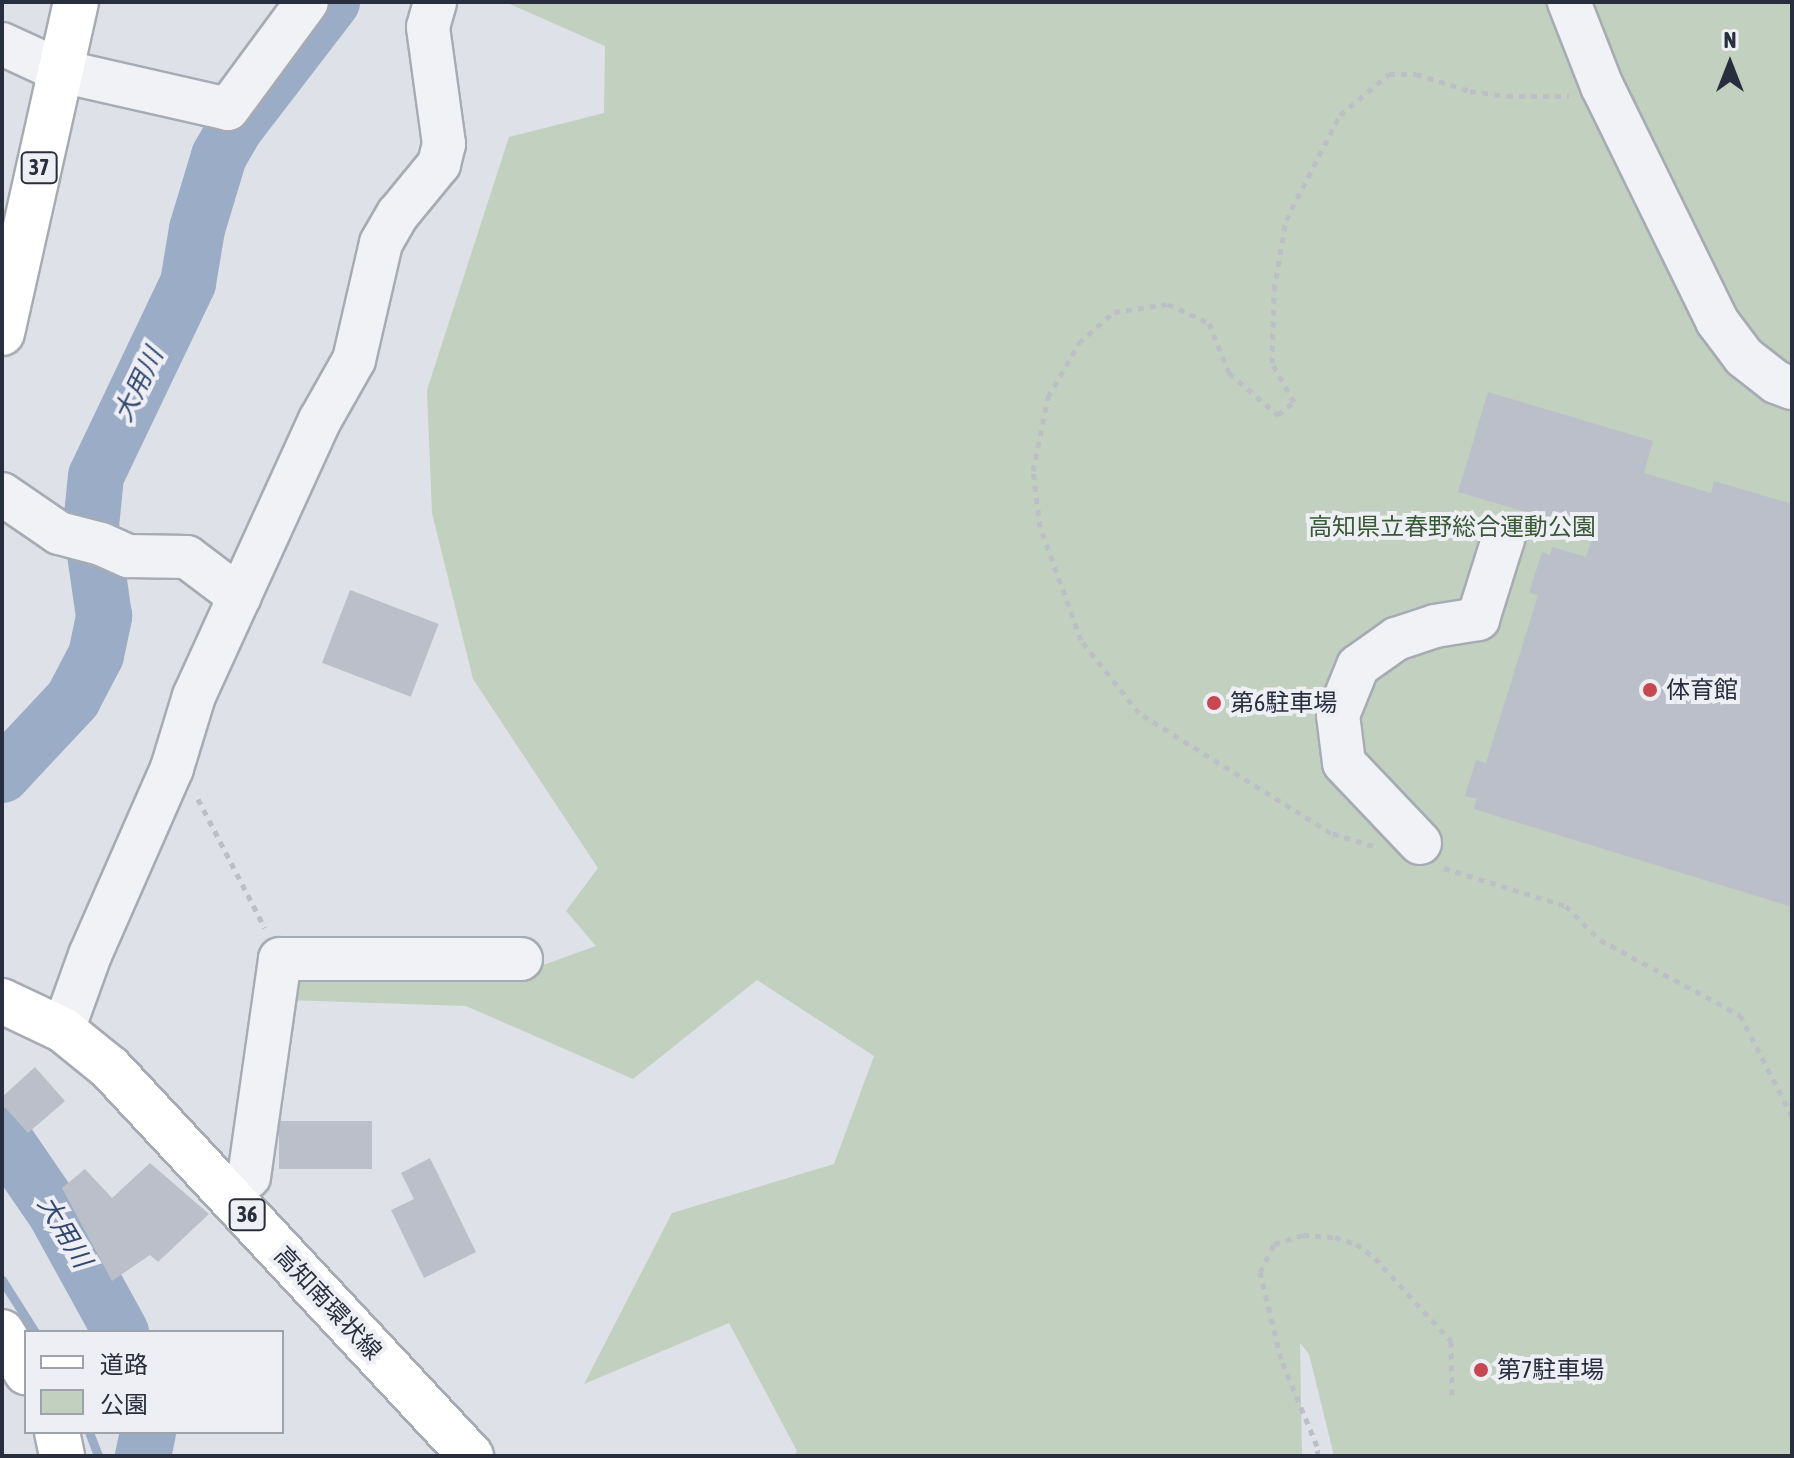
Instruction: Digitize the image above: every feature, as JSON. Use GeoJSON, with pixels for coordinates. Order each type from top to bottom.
{"type":"FeatureCollection","features":[{"type":"Feature","properties":{"kind":"main road","name":"37"},"geometry":{"type":"LineString","coordinates":[[2,333],[76,2]]}},
{"type":"Feature","properties":{"kind":"main road","name":"高知南環状線"},"geometry":{"type":"LineString","coordinates":[[2,1001],[63,1030],[110,1068],[471,1456]]}},
{"type":"Feature","properties":{"kind":"main road"},"geometry":{"type":"LineString","coordinates":[[2,1332],[24,1369]]}},
{"type":"Feature","properties":{"kind":"main road"},"geometry":{"type":"LineString","coordinates":[[57,1434],[62,1456]]}},
{"type":"Feature","properties":{"kind":"street"},"geometry":{"type":"LineString","coordinates":[[2,44],[61,71],[228,109],[307,2]]}},
{"type":"Feature","properties":{"kind":"street"},"geometry":{"type":"LineString","coordinates":[[63,1030],[90,955],[176,755],[194,696],[320,420],[354,360],[381,243],[398,214],[439,164],[444,144],[428,27],[435,2]]}},
{"type":"Feature","properties":{"kind":"street"},"geometry":{"type":"LineString","coordinates":[[1569,2],[1602,86],[1717,321],[1744,357],[1776,382],[1792,388]]}},
{"type":"Feature","properties":{"kind":"street"},"geometry":{"type":"LineString","coordinates":[[2,494],[59,533],[128,556],[187,557],[240,597]]}},
{"type":"Feature","properties":{"kind":"street"},"geometry":{"type":"LineString","coordinates":[[1427,854],[1344,763],[1338,715],[1358,666],[1396,639],[1435,626],[1478,619],[1503,539]]}},
{"type":"Feature","properties":{"kind":"street"},"geometry":{"type":"LineString","coordinates":[[249,1177],[280,959],[521,959]]}},
{"type":"Feature","properties":{"kind":"path"},"geometry":{"type":"LineString","coordinates":[[1375,847],[1331,833],[1139,713],[1081,640],[1040,527],[1033,471],[1048,397],[1079,343],[1114,312],[1168,304],[1209,323],[1229,373],[1278,415],[1294,402],[1272,363],[1274,290],[1286,220],[1340,115],[1389,74],[1416,74],[1470,91],[1544,96]]}},
{"type":"Feature","properties":{"kind":"path"},"geometry":{"type":"LineString","coordinates":[[176,755],[280,959]]}},
{"type":"Feature","properties":{"kind":"path"},"geometry":{"type":"LineString","coordinates":[[1427,854],[1566,906],[1600,940],[1740,1015],[1792,1116]]}},
{"type":"Feature","properties":{"kind":"path"},"geometry":{"type":"LineString","coordinates":[[1318,1456],[1317,1446],[1281,1359],[1260,1272],[1274,1244],[1303,1235],[1335,1237],[1356,1244],[1375,1258],[1451,1341],[1452,1397]]}},
{"type":"Feature","properties":{"kind":"green space","name":"高知県立春野総合運動公園"},"geometry":{"type":"Polygon","coordinates":[[[505,2],[1792,2],[1792,1456],[1334,1456],[1309,1354],[1300,1343],[1302,1456],[794,1456],[797,1451],[729,1323],[584,1384],[672,1213],[834,1164],[874,1056],[757,980],[633,1079],[466,1006],[286,1000],[295,974],[535,968],[596,946],[566,911],[598,868],[473,679],[432,513],[427,390],[509,137],[604,113],[605,46],[505,2]]]}},
{"type":"Feature","properties":{"kind":"building","name":"体育館"},"geometry":{"type":"Polygon","coordinates":[[[1488,392],[1653,441],[1644,473],[1711,493],[1714,481],[1792,504],[1792,907],[1474,809],[1477,799],[1465,796],[1476,760],[1486,763],[1538,595],[1529,593],[1542,552],[1550,555],[1552,547],[1586,557],[1594,532],[1458,492],[1488,392]]]}},
{"type":"Feature","properties":{"kind":"building"},"geometry":{"type":"Polygon","coordinates":[[[350,590],[439,624],[411,697],[322,663],[350,590]]]}},
{"type":"Feature","properties":{"kind":"building"},"geometry":{"type":"Polygon","coordinates":[[[35,1067],[65,1101],[28,1133],[2,1104],[2,1097],[35,1067]]]}},
{"type":"Feature","properties":{"kind":"building"},"geometry":{"type":"Polygon","coordinates":[[[279,1121],[372,1121],[372,1169],[279,1169],[279,1121]]]}},
{"type":"Feature","properties":{"kind":"building"},"geometry":{"type":"Polygon","coordinates":[[[430,1158],[476,1252],[424,1278],[391,1210],[414,1199],[401,1173],[430,1158]]]}},
{"type":"Feature","properties":{"kind":"building"},"geometry":{"type":"Polygon","coordinates":[[[150,1163],[209,1214],[158,1262],[150,1255],[112,1281],[62,1188],[85,1169],[112,1198],[150,1163]]]}},
{"type":"Feature","properties":{"kind":"waterway","name":"大用川"},"geometry":{"type":"LineString","coordinates":[[2,775],[73,699],[96,655],[104,616],[91,526],[96,476],[188,283],[197,229],[219,156],[236,127],[332,2]]}},
{"type":"Feature","properties":{"kind":"waterway","name":"大用川"},"geometry":{"type":"LineString","coordinates":[[2,1135],[56,1214],[120,1330]]}},
{"type":"Feature","properties":{"kind":"waterway"},"geometry":{"type":"LineString","coordinates":[[2,1280],[34,1330]]}},
{"type":"Feature","properties":{"kind":"waterway"},"geometry":{"type":"LineString","coordinates":[[90,1434],[98,1456]]}},
{"type":"Feature","properties":{"kind":"waterway","name":"大用川"},"geometry":{"type":"LineString","coordinates":[[143,1456],[148,1434]]}},
{"type":"Feature","properties":{"kind":"place","name":"体育館"},"geometry":{"type":"Point","coordinates":[1650,690]}},
{"type":"Feature","properties":{"kind":"place","name":"第6駐車場"},"geometry":{"type":"Point","coordinates":[1214,703]}},
{"type":"Feature","properties":{"kind":"place","name":"第7駐車場"},"geometry":{"type":"Point","coordinates":[1481,1370]}}]}
